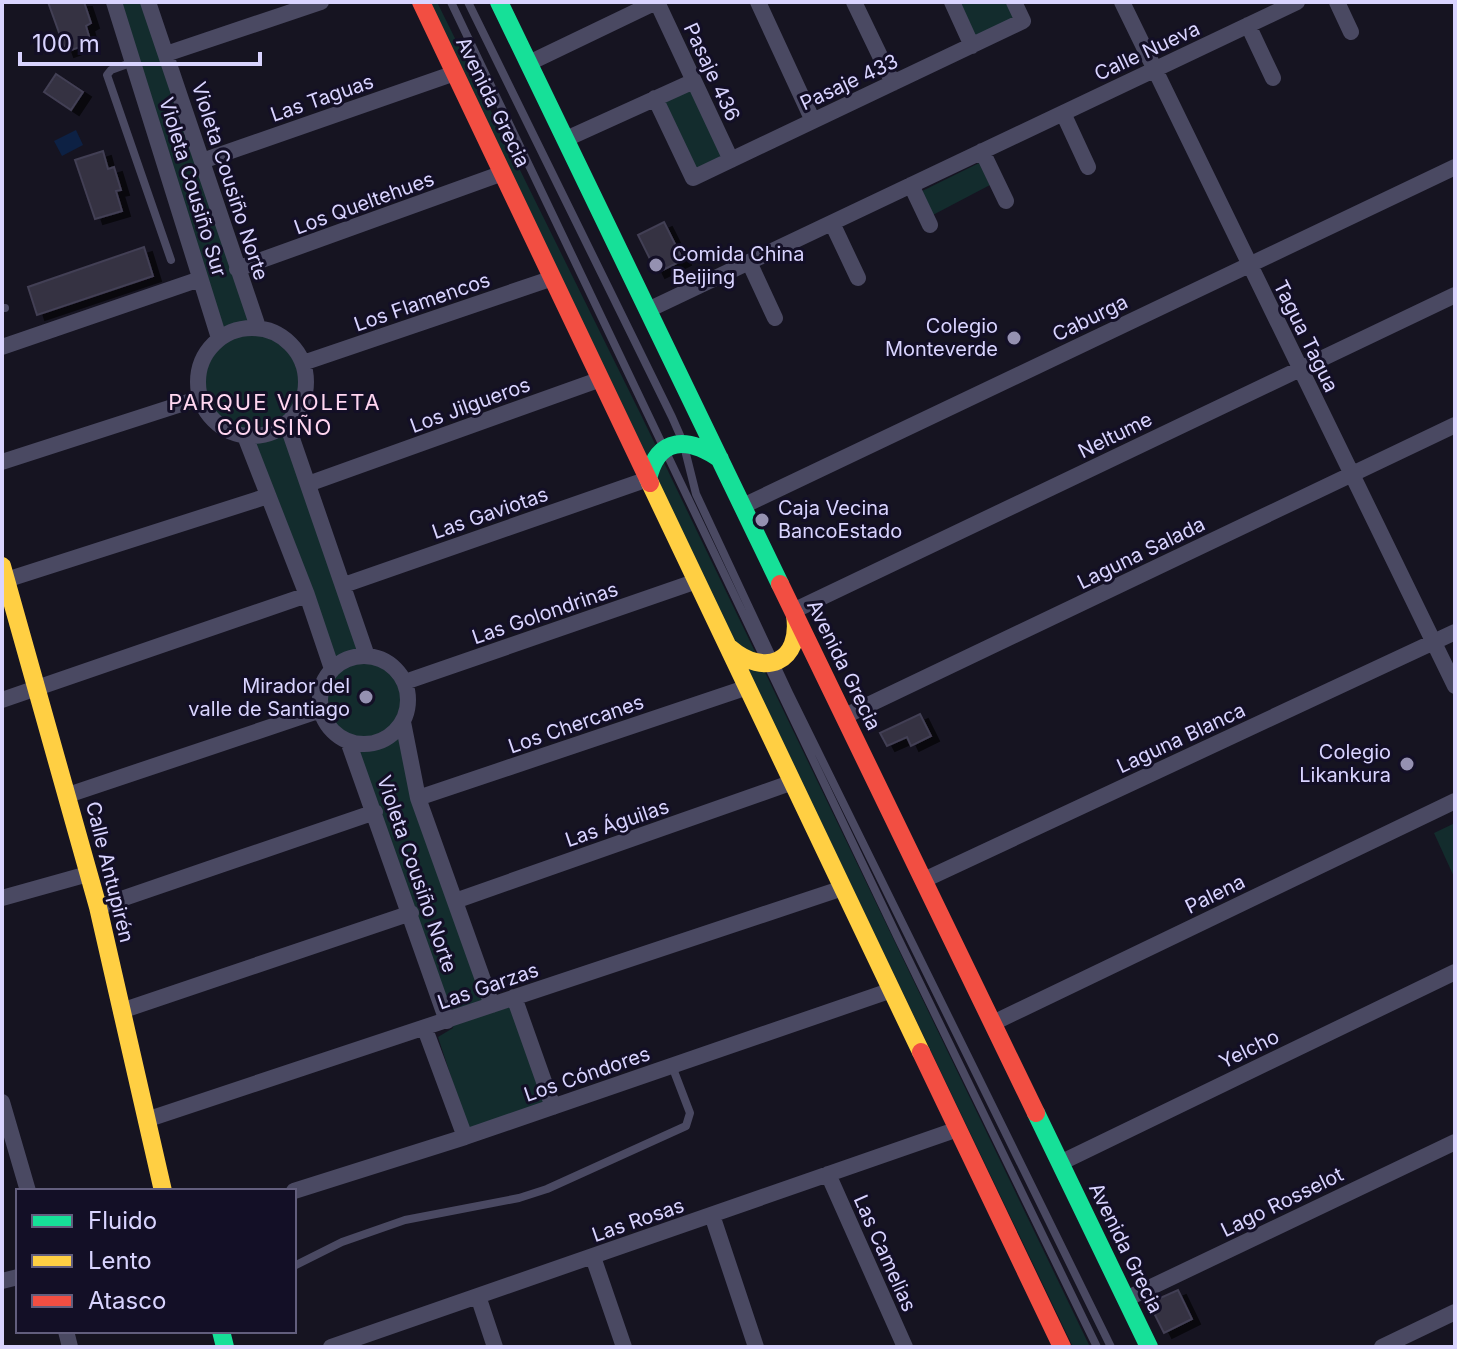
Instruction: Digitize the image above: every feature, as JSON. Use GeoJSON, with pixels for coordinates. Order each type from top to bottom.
{"type":"FeatureCollection","features":[{"type":"Feature","properties":{"kind":"main road","name":"Avenida Grecia"},"geometry":{"type":"LineString","coordinates":[[421,2],[1062,1347]]}},
{"type":"Feature","properties":{"kind":"main road","name":"Avenida Grecia"},"geometry":{"type":"LineString","coordinates":[[499,2],[1149,1347]]}},
{"type":"Feature","properties":{"kind":"main road"},"geometry":{"type":"LineString","coordinates":[[648,479],[653,462],[665,449],[683,442],[699,445],[720,459]]}},
{"type":"Feature","properties":{"kind":"main road","name":"Calle Antupirén"},"geometry":{"type":"LineString","coordinates":[[4,573],[98,907],[163,1189]]}},
{"type":"Feature","properties":{"kind":"main road"},"geometry":{"type":"LineString","coordinates":[[724,638],[729,648],[743,660],[752,664],[772,663],[789,651],[796,639],[797,625],[793,611]]}},
{"type":"Feature","properties":{"kind":"street","name":"Violeta Cousiño Sur"},"geometry":{"type":"LineString","coordinates":[[114,2],[219,338]]}},
{"type":"Feature","properties":{"kind":"street","name":"Violeta Cousiño Norte"},"geometry":{"type":"LineString","coordinates":[[148,2],[258,327]]}},
{"type":"Feature","properties":{"kind":"street"},"geometry":{"type":"LineString","coordinates":[[166,54],[321,2]]}},
{"type":"Feature","properties":{"kind":"street"},"geometry":{"type":"LineString","coordinates":[[529,63],[656,2]]}},
{"type":"Feature","properties":{"kind":"street","name":"Pasaje 436"},"geometry":{"type":"LineString","coordinates":[[656,2],[731,160]]}},
{"type":"Feature","properties":{"kind":"street"},"geometry":{"type":"LineString","coordinates":[[758,2],[813,121]]}},
{"type":"Feature","properties":{"kind":"street"},"geometry":{"type":"LineString","coordinates":[[854,2],[893,83]]}},
{"type":"Feature","properties":{"kind":"street"},"geometry":{"type":"LineString","coordinates":[[952,2],[972,46]]}},
{"type":"Feature","properties":{"kind":"street","name":"Pasaje 433"},"geometry":{"type":"LineString","coordinates":[[655,98],[693,178],[1023,21],[1014,2]]}},
{"type":"Feature","properties":{"kind":"street","name":"Tagua Tagua"},"geometry":{"type":"LineString","coordinates":[[1122,2],[1455,686]]}},
{"type":"Feature","properties":{"kind":"street","name":"Calle Nueva"},"geometry":{"type":"LineString","coordinates":[[648,310],[1297,2]]}},
{"type":"Feature","properties":{"kind":"street"},"geometry":{"type":"LineString","coordinates":[[1337,2],[1351,32]]}},
{"type":"Feature","properties":{"kind":"street"},"geometry":{"type":"LineString","coordinates":[[1248,25],[1273,78]]}},
{"type":"Feature","properties":{"kind":"street","name":"Las Taguas"},"geometry":{"type":"LineString","coordinates":[[202,161],[455,73]]}},
{"type":"Feature","properties":{"kind":"street"},"geometry":{"type":"LineString","coordinates":[[566,139],[694,81]]}},
{"type":"Feature","properties":{"kind":"street"},"geometry":{"type":"LineString","coordinates":[[1063,113],[1088,167]]}},
{"type":"Feature","properties":{"kind":"street"},"geometry":{"type":"LineString","coordinates":[[982,151],[1006,201]]}},
{"type":"Feature","properties":{"kind":"street","name":"Caburga"},"geometry":{"type":"LineString","coordinates":[[743,506],[1455,167]]}},
{"type":"Feature","properties":{"kind":"street","name":"Los Queltehues"},"geometry":{"type":"LineString","coordinates":[[237,269],[503,173]]}},
{"type":"Feature","properties":{"kind":"street"},"geometry":{"type":"LineString","coordinates":[[911,185],[930,225]]}},
{"type":"Feature","properties":{"kind":"street"},"geometry":{"type":"LineString","coordinates":[[832,223],[858,278]]}},
{"type":"Feature","properties":{"kind":"street"},"geometry":{"type":"LineString","coordinates":[[749,262],[775,318]]}},
{"type":"Feature","properties":{"kind":"street","name":"Los Flamencos"},"geometry":{"type":"LineString","coordinates":[[303,363],[553,278]]}},
{"type":"Feature","properties":{"kind":"street"},"geometry":{"type":"LineString","coordinates":[[2,347],[200,279]]}},
{"type":"Feature","properties":{"kind":"street","name":"Neltume"},"geometry":{"type":"LineString","coordinates":[[793,611],[1455,295]]}},
{"type":"Feature","properties":{"kind":"street"},"geometry":{"type":"LineString","coordinates":[[258,327],[286,338],[303,363],[307,385],[301,406],[287,424],[267,434],[245,436],[225,429],[209,416],[200,398],[197,376],[204,355],[219,338],[237,329],[258,327]]}},
{"type":"Feature","properties":{"kind":"street","name":"Los Jilgueros"},"geometry":{"type":"LineString","coordinates":[[308,484],[601,379]]}},
{"type":"Feature","properties":{"kind":"street"},"geometry":{"type":"LineString","coordinates":[[2,462],[200,398]]}},
{"type":"Feature","properties":{"kind":"street"},"geometry":{"type":"LineString","coordinates":[[287,424],[367,656]]}},
{"type":"Feature","properties":{"kind":"street","name":"Laguna Salada"},"geometry":{"type":"LineString","coordinates":[[845,716],[1455,425]]}},
{"type":"Feature","properties":{"kind":"street"},"geometry":{"type":"LineString","coordinates":[[245,436],[307,595],[332,669]]}},
{"type":"Feature","properties":{"kind":"street","name":"Las Gaviotas"},"geometry":{"type":"LineString","coordinates":[[344,585],[648,479]]}},
{"type":"Feature","properties":{"kind":"street"},"geometry":{"type":"LineString","coordinates":[[4,573],[268,496]]}},
{"type":"Feature","properties":{"kind":"street","name":"Las Golondrinas"},"geometry":{"type":"LineString","coordinates":[[405,682],[697,581]]}},
{"type":"Feature","properties":{"kind":"street"},"geometry":{"type":"LineString","coordinates":[[2,700],[307,595]]}},
{"type":"Feature","properties":{"kind":"street","name":"Laguna Blanca"},"geometry":{"type":"LineString","coordinates":[[924,880],[1455,632]]}},
{"type":"Feature","properties":{"kind":"street"},"geometry":{"type":"LineString","coordinates":[[355,656],[367,656],[390,664],[405,682],[408,709],[403,722],[396,732],[374,744],[348,741],[327,724],[321,710],[320,696],[324,681],[332,669],[355,656]]}},
{"type":"Feature","properties":{"kind":"street","name":"Los Chercanes"},"geometry":{"type":"LineString","coordinates":[[418,798],[748,687]]}},
{"type":"Feature","properties":{"kind":"street"},"geometry":{"type":"LineString","coordinates":[[68,795],[321,710]]}},
{"type":"Feature","properties":{"kind":"street","name":"Violeta Cousiño Norte"},"geometry":{"type":"LineString","coordinates":[[403,722],[418,798],[492,1005]]}},
{"type":"Feature","properties":{"kind":"street","name":"Violeta Cousiño Norte"},"geometry":{"type":"LineString","coordinates":[[348,741],[447,1021]]}},
{"type":"Feature","properties":{"kind":"street","name":"Las Águilas"},"geometry":{"type":"LineString","coordinates":[[455,901],[793,782]]}},
{"type":"Feature","properties":{"kind":"street","name":"Palena"},"geometry":{"type":"LineString","coordinates":[[993,1023],[1455,801]]}},
{"type":"Feature","properties":{"kind":"street"},"geometry":{"type":"LineString","coordinates":[[98,907],[375,812]]}},
{"type":"Feature","properties":{"kind":"street"},"geometry":{"type":"LineString","coordinates":[[2,898],[88,874]]}},
{"type":"Feature","properties":{"kind":"street","name":"Las Garzas"},"geometry":{"type":"LineString","coordinates":[[146,1120],[843,888]]}},
{"type":"Feature","properties":{"kind":"street"},"geometry":{"type":"LineString","coordinates":[[121,1011],[411,913]]}},
{"type":"Feature","properties":{"kind":"street","name":"Yelcho"},"geometry":{"type":"LineString","coordinates":[[1060,1163],[1455,972]]}},
{"type":"Feature","properties":{"kind":"street","name":"Los Cóndores"},"geometry":{"type":"LineString","coordinates":[[296,1190],[465,1137],[892,990]]}},
{"type":"Feature","properties":{"kind":"street"},"geometry":{"type":"LineString","coordinates":[[514,997],[553,1107]]}},
{"type":"Feature","properties":{"kind":"street"},"geometry":{"type":"LineString","coordinates":[[425,1029],[465,1137]]}},
{"type":"Feature","properties":{"kind":"street"},"geometry":{"type":"LineString","coordinates":[[2,1102],[9,1149],[27,1189]]}},
{"type":"Feature","properties":{"kind":"street","name":"Las Rosas"},"geometry":{"type":"LineString","coordinates":[[331,1347],[364,1342],[478,1296],[958,1129]]}},
{"type":"Feature","properties":{"kind":"street","name":"Lago Rosselot"},"geometry":{"type":"LineString","coordinates":[[1126,1299],[1455,1142]]}},
{"type":"Feature","properties":{"kind":"street","name":"Las Camelias"},"geometry":{"type":"LineString","coordinates":[[828,1174],[905,1347]]}},
{"type":"Feature","properties":{"kind":"street"},"geometry":{"type":"LineString","coordinates":[[712,1215],[756,1347]]}},
{"type":"Feature","properties":{"kind":"street"},"geometry":{"type":"LineString","coordinates":[[593,1257],[624,1347]]}},
{"type":"Feature","properties":{"kind":"street"},"geometry":{"type":"LineString","coordinates":[[478,1296],[495,1347]]}},
{"type":"Feature","properties":{"kind":"street"},"geometry":{"type":"LineString","coordinates":[[1382,1347],[1455,1312]]}},
{"type":"Feature","properties":{"kind":"lane"},"geometry":{"type":"LineString","coordinates":[[451,2],[665,449],[1111,1347]]}},
{"type":"Feature","properties":{"kind":"lane"},"geometry":{"type":"LineString","coordinates":[[468,2],[683,442],[696,494],[772,663],[1097,1347]]}},
{"type":"Feature","properties":{"kind":"lane"},"geometry":{"type":"LineString","coordinates":[[134,61],[111,70],[107,75],[171,260]]}},
{"type":"Feature","properties":{"kind":"lane"},"geometry":{"type":"LineString","coordinates":[[296,1265],[342,1242],[405,1220],[519,1198],[547,1189],[686,1126],[690,1113],[672,1065]]}},
{"type":"Feature","properties":{"kind":"green space","name":"PARQUE VIOLETA COUSIÑO"},"geometry":{"type":"Polygon","coordinates":[[[115,2],[145,2],[257,333],[281,342],[296,360],[300,380],[298,390],[283,420],[367,660],[393,675],[402,690],[399,719],[490,1011],[511,1007],[549,1104],[469,1132],[438,1037],[453,1028],[351,736],[334,724],[326,708],[327,691],[336,672],[246,430],[219,415],[206,394],[204,382],[207,369],[222,342],[115,2]]]}},
{"type":"Feature","properties":{"kind":"green space"},"geometry":{"type":"Polygon","coordinates":[[[427,2],[437,2],[642,417],[1090,1347],[1073,1347],[427,2]]]}},
{"type":"Feature","properties":{"kind":"green space"},"geometry":{"type":"Polygon","coordinates":[[[958,2],[1008,2],[1015,18],[974,37],[958,2]]]}},
{"type":"Feature","properties":{"kind":"green space"},"geometry":{"type":"Polygon","coordinates":[[[692,86],[725,158],[693,172],[660,101],[692,86]]]}},
{"type":"Feature","properties":{"kind":"green space"},"geometry":{"type":"Polygon","coordinates":[[[979,163],[990,185],[929,217],[918,193],[979,163]]]}},
{"type":"Feature","properties":{"kind":"green space"},"geometry":{"type":"Polygon","coordinates":[[[1455,823],[1455,879],[1434,833],[1455,823]]]}},
{"type":"Feature","properties":{"kind":"water"},"geometry":{"type":"Polygon","coordinates":[[[76,130],[83,145],[62,156],[54,141],[76,130]]]}},
{"type":"Feature","properties":{"kind":"building"},"geometry":{"type":"Polygon","coordinates":[[[48,2],[84,2],[91,23],[86,26],[91,43],[66,52],[48,2]]]}},
{"type":"Feature","properties":{"kind":"building"},"geometry":{"type":"Polygon","coordinates":[[[56,74],[83,92],[71,110],[44,92],[56,74]]]}},
{"type":"Feature","properties":{"kind":"building"},"geometry":{"type":"Polygon","coordinates":[[[103,151],[108,169],[114,167],[121,190],[116,191],[122,211],[95,219],[75,160],[103,151]]]}},
{"type":"Feature","properties":{"kind":"building"},"geometry":{"type":"Polygon","coordinates":[[[664,222],[683,260],[657,273],[638,235],[664,222]]]}},
{"type":"Feature","properties":{"kind":"building"},"geometry":{"type":"Polygon","coordinates":[[[144,247],[153,276],[37,315],[28,287],[144,247]]]}},
{"type":"Feature","properties":{"kind":"building"},"geometry":{"type":"Polygon","coordinates":[[[920,714],[931,736],[911,746],[907,737],[887,746],[880,733],[920,714]]]}},
{"type":"Feature","properties":{"kind":"building"},"geometry":{"type":"Polygon","coordinates":[[[1178,1290],[1192,1319],[1164,1333],[1149,1303],[1178,1290]]]}},
{"type":"Feature","properties":{"kind":"traffic: fast"},"geometry":{"type":"LineString","coordinates":[[499,2],[780,584]]}},
{"type":"Feature","properties":{"kind":"traffic: fast"},"geometry":{"type":"LineString","coordinates":[[648,479],[659,455],[676,445],[697,447],[720,459]]}},
{"type":"Feature","properties":{"kind":"traffic: fast"},"geometry":{"type":"LineString","coordinates":[[1036,1113],[1149,1347]]}},
{"type":"Feature","properties":{"kind":"traffic: fast"},"geometry":{"type":"LineString","coordinates":[[222,1333],[225,1347]]}},
{"type":"Feature","properties":{"kind":"traffic: slow"},"geometry":{"type":"LineString","coordinates":[[650,483],[921,1052]]}},
{"type":"Feature","properties":{"kind":"traffic: slow"},"geometry":{"type":"LineString","coordinates":[[2,566],[98,907],[163,1189]]}},
{"type":"Feature","properties":{"kind":"traffic: slow"},"geometry":{"type":"LineString","coordinates":[[730,648],[756,662],[778,660],[787,654],[793,644],[795,615]]}},
{"type":"Feature","properties":{"kind":"traffic: jam"},"geometry":{"type":"LineString","coordinates":[[421,2],[650,483]]}},
{"type":"Feature","properties":{"kind":"traffic: jam"},"geometry":{"type":"LineString","coordinates":[[780,584],[1036,1113]]}},
{"type":"Feature","properties":{"kind":"traffic: jam"},"geometry":{"type":"LineString","coordinates":[[921,1052],[1062,1347]]}},
{"type":"Feature","properties":{"kind":"place","name":"Comida China Beijing"},"geometry":{"type":"Point","coordinates":[656,265]}},
{"type":"Feature","properties":{"kind":"place","name":"Colegio Monteverde"},"geometry":{"type":"Point","coordinates":[1014,338]}},
{"type":"Feature","properties":{"kind":"place","name":"Caja Vecina BancoEstado"},"geometry":{"type":"Point","coordinates":[762,520]}},
{"type":"Feature","properties":{"kind":"place","name":"Mirador del valle de Santiago"},"geometry":{"type":"Point","coordinates":[366,697]}},
{"type":"Feature","properties":{"kind":"place","name":"Colegio Likankura"},"geometry":{"type":"Point","coordinates":[1407,764]}},
{"type":"Feature","properties":{"kind":"district","name":"PARQUE VIOLETA COUSIÑO"},"geometry":{"type":"Point","coordinates":[275,414]}}]}
